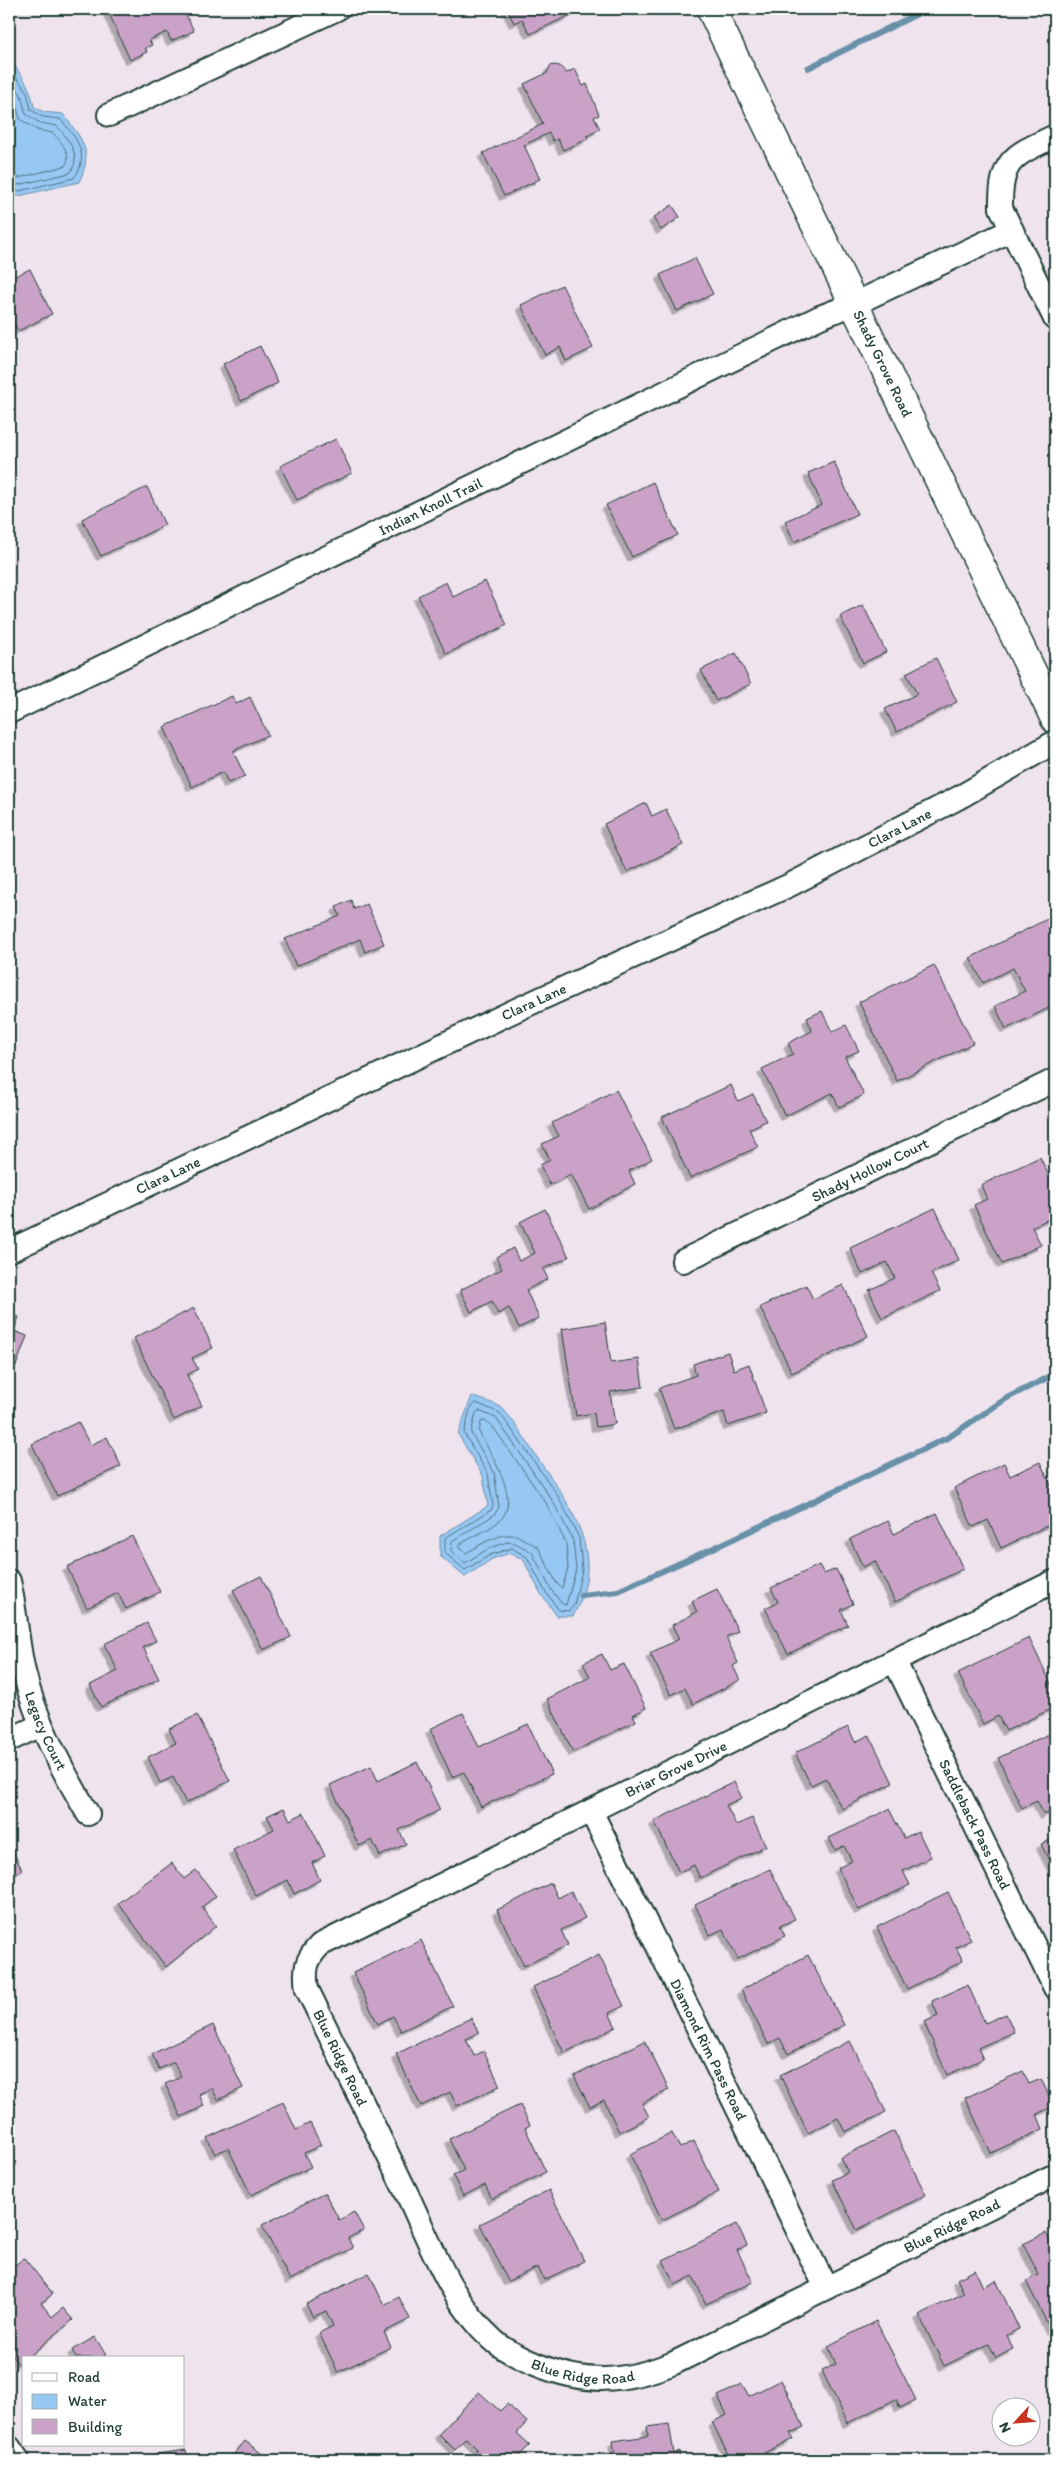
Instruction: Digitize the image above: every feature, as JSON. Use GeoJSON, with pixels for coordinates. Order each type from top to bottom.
{"type":"FeatureCollection","features":[{"type":"Feature","properties":{"kind":"street"},"geometry":{"type":"LineString","coordinates":[[109,115],[337,9]]}},
{"type":"Feature","properties":{"kind":"street","name":"Shady Grove Road"},"geometry":{"type":"LineString","coordinates":[[711,9],[1055,719]]}},
{"type":"Feature","properties":{"kind":"street"},"geometry":{"type":"LineString","coordinates":[[1055,136],[1018,153],[1005,171],[1001,194],[1001,208],[1055,319]]}},
{"type":"Feature","properties":{"kind":"street","name":"Indian Knoll Trail"},"geometry":{"type":"LineString","coordinates":[[9,712],[820,317],[854,304],[1012,230]]}},
{"type":"Feature","properties":{"kind":"street","name":"Clara Lane"},"geometry":{"type":"LineString","coordinates":[[9,1251],[498,1019],[790,885],[960,798],[1055,742]]}},
{"type":"Feature","properties":{"kind":"street","name":"Shady Hollow Court"},"geometry":{"type":"LineString","coordinates":[[683,1261],[1055,1080]]}},
{"type":"Feature","properties":{"kind":"street","name":"Legacy Court"},"geometry":{"type":"LineString","coordinates":[[9,1581],[24,1672],[41,1725],[65,1775],[88,1814]]}},
{"type":"Feature","properties":{"kind":"street","name":"Briar Grove Drive"},"geometry":{"type":"LineString","coordinates":[[306,1966],[310,1955],[320,1945],[1055,1582]]}},
{"type":"Feature","properties":{"kind":"street","name":"Saddleback Pass Road"},"geometry":{"type":"LineString","coordinates":[[895,1662],[1055,1988]]}},
{"type":"Feature","properties":{"kind":"street"},"geometry":{"type":"LineString","coordinates":[[9,1740],[41,1725]]}},
{"type":"Feature","properties":{"kind":"street","name":"Diamond Rim Pass Road"},"geometry":{"type":"LineString","coordinates":[[591,1811],[826,2288]]}},
{"type":"Feature","properties":{"kind":"street","name":"Blue Ridge Road"},"geometry":{"type":"LineString","coordinates":[[306,1966],[306,1988],[454,2291],[492,2340],[523,2359],[551,2370],[589,2380],[647,2374],[674,2363],[1055,2175]]}},
{"type":"Feature","properties":{"kind":"street"},"geometry":{"type":"LineString","coordinates":[[9,2447],[18,2460]]}},
{"type":"Feature","properties":{"kind":"water"},"geometry":{"type":"Polygon","coordinates":[[[9,60],[25,81],[31,93],[34,107],[44,112],[63,114],[76,131],[86,153],[86,162],[79,182],[19,196],[9,196],[9,60]]]}},
{"type":"Feature","properties":{"kind":"water"},"geometry":{"type":"Polygon","coordinates":[[[472,1396],[497,1405],[508,1414],[561,1494],[581,1532],[586,1552],[587,1572],[583,1594],[573,1616],[557,1616],[541,1594],[523,1559],[510,1553],[492,1559],[465,1577],[440,1556],[440,1536],[488,1506],[483,1476],[458,1434],[472,1396]]]}},
{"type":"Feature","properties":{"kind":"building"},"geometry":{"type":"Polygon","coordinates":[[[107,9],[183,9],[194,31],[171,41],[167,32],[149,40],[152,45],[145,48],[147,52],[130,60],[107,9]]]}},
{"type":"Feature","properties":{"kind":"building"},"geometry":{"type":"Polygon","coordinates":[[[507,9],[581,10],[530,34],[522,19],[514,23],[507,9]]]}},
{"type":"Feature","properties":{"kind":"building"},"geometry":{"type":"Polygon","coordinates":[[[550,66],[560,66],[566,73],[575,69],[583,86],[587,84],[599,115],[594,117],[600,129],[587,136],[588,139],[563,150],[558,139],[553,141],[549,133],[524,145],[540,179],[504,196],[483,153],[543,124],[524,84],[547,73],[550,66]]]}},
{"type":"Feature","properties":{"kind":"building"},"geometry":{"type":"Polygon","coordinates":[[[672,205],[680,217],[661,230],[653,218],[672,205]]]}},
{"type":"Feature","properties":{"kind":"building"},"geometry":{"type":"Polygon","coordinates":[[[695,258],[713,294],[677,311],[660,275],[695,258]]]}},
{"type":"Feature","properties":{"kind":"building"},"geometry":{"type":"Polygon","coordinates":[[[30,269],[52,314],[18,331],[9,312],[9,279],[30,269]]]}},
{"type":"Feature","properties":{"kind":"building"},"geometry":{"type":"Polygon","coordinates":[[[562,285],[593,348],[566,361],[560,347],[545,355],[521,305],[562,285]]]}},
{"type":"Feature","properties":{"kind":"building"},"geometry":{"type":"Polygon","coordinates":[[[260,346],[278,383],[241,401],[223,364],[260,346]]]}},
{"type":"Feature","properties":{"kind":"building"},"geometry":{"type":"Polygon","coordinates":[[[336,439],[352,473],[297,500],[280,466],[336,439]]]}},
{"type":"Feature","properties":{"kind":"building"},"geometry":{"type":"Polygon","coordinates":[[[834,462],[857,514],[794,542],[785,521],[822,505],[808,473],[834,462]]]}},
{"type":"Feature","properties":{"kind":"building"},"geometry":{"type":"Polygon","coordinates":[[[653,482],[678,535],[632,557],[606,505],[653,482]]]}},
{"type":"Feature","properties":{"kind":"building"},"geometry":{"type":"Polygon","coordinates":[[[147,487],[165,525],[101,556],[82,519],[147,487]]]}},
{"type":"Feature","properties":{"kind":"building"},"geometry":{"type":"Polygon","coordinates":[[[485,581],[507,625],[446,654],[418,596],[446,582],[453,597],[485,581]]]}},
{"type":"Feature","properties":{"kind":"building"},"geometry":{"type":"Polygon","coordinates":[[[863,605],[886,652],[863,663],[840,616],[863,605]]]}},
{"type":"Feature","properties":{"kind":"building"},"geometry":{"type":"Polygon","coordinates":[[[736,653],[751,684],[716,701],[701,670],[736,653]]]}},
{"type":"Feature","properties":{"kind":"building"},"geometry":{"type":"Polygon","coordinates":[[[936,658],[957,702],[897,732],[885,709],[917,694],[906,673],[936,658]]]}},
{"type":"Feature","properties":{"kind":"building"},"geometry":{"type":"Polygon","coordinates":[[[232,696],[236,704],[250,697],[268,735],[233,751],[245,776],[228,783],[223,772],[192,787],[164,727],[232,696]]]}},
{"type":"Feature","properties":{"kind":"building"},"geometry":{"type":"Polygon","coordinates":[[[646,803],[652,816],[666,809],[683,845],[627,872],[604,824],[646,803]]]}},
{"type":"Feature","properties":{"kind":"building"},"geometry":{"type":"Polygon","coordinates":[[[351,900],[354,909],[367,904],[384,944],[365,952],[360,939],[296,966],[285,939],[340,916],[336,907],[351,900]]]}},
{"type":"Feature","properties":{"kind":"building"},"geometry":{"type":"Polygon","coordinates":[[[1055,915],[1055,1005],[1006,1029],[995,1006],[1025,991],[1013,968],[983,983],[970,958],[1055,915]]]}},
{"type":"Feature","properties":{"kind":"building"},"geometry":{"type":"Polygon","coordinates":[[[934,965],[973,1043],[897,1081],[859,1002],[934,965]]]}},
{"type":"Feature","properties":{"kind":"building"},"geometry":{"type":"Polygon","coordinates":[[[822,1011],[832,1032],[846,1025],[859,1051],[845,1057],[864,1095],[839,1107],[832,1093],[785,1116],[762,1069],[793,1054],[788,1043],[812,1031],[807,1018],[822,1011]]]}},
{"type":"Feature","properties":{"kind":"building"},"geometry":{"type":"Polygon","coordinates":[[[731,1085],[738,1101],[753,1094],[766,1121],[749,1129],[758,1147],[690,1178],[662,1117],[731,1085]]]}},
{"type":"Feature","properties":{"kind":"building"},"geometry":{"type":"Polygon","coordinates":[[[616,1090],[652,1159],[629,1171],[635,1184],[589,1209],[571,1174],[550,1185],[540,1165],[550,1160],[542,1144],[559,1136],[552,1123],[616,1090]]]}},
{"type":"Feature","properties":{"kind":"building"},"geometry":{"type":"Polygon","coordinates":[[[1040,1157],[1055,1189],[1055,1216],[1032,1227],[1041,1245],[1002,1264],[974,1205],[987,1199],[981,1185],[1040,1157]]]}},
{"type":"Feature","properties":{"kind":"building"},"geometry":{"type":"Polygon","coordinates":[[[935,1208],[959,1260],[931,1273],[940,1291],[882,1318],[869,1290],[895,1278],[887,1262],[862,1274],[850,1248],[935,1208]]]}},
{"type":"Feature","properties":{"kind":"building"},"geometry":{"type":"Polygon","coordinates":[[[545,1209],[569,1257],[543,1269],[548,1279],[526,1290],[539,1318],[519,1328],[509,1308],[498,1314],[492,1301],[471,1312],[460,1290],[502,1269],[496,1257],[513,1248],[519,1261],[535,1253],[520,1222],[545,1209]]]}},
{"type":"Feature","properties":{"kind":"building"},"geometry":{"type":"Polygon","coordinates":[[[806,1285],[813,1299],[843,1285],[868,1336],[792,1373],[760,1307],[806,1285]]]}},
{"type":"Feature","properties":{"kind":"building"},"geometry":{"type":"Polygon","coordinates":[[[194,1308],[213,1348],[192,1358],[198,1369],[187,1375],[202,1406],[174,1420],[134,1338],[194,1308]]]}},
{"type":"Feature","properties":{"kind":"building"},"geometry":{"type":"Polygon","coordinates":[[[9,1314],[19,1317],[14,1331],[27,1336],[16,1366],[9,1364],[9,1314]]]}},
{"type":"Feature","properties":{"kind":"building"},"geometry":{"type":"Polygon","coordinates":[[[605,1322],[611,1363],[639,1359],[643,1387],[610,1392],[615,1424],[596,1427],[594,1413],[576,1416],[562,1329],[605,1322]]]}},
{"type":"Feature","properties":{"kind":"building"},"geometry":{"type":"Polygon","coordinates":[[[728,1352],[734,1370],[749,1364],[766,1413],[728,1426],[724,1412],[674,1429],[659,1388],[696,1375],[693,1364],[728,1352]]]}},
{"type":"Feature","properties":{"kind":"building"},"geometry":{"type":"Polygon","coordinates":[[[78,1422],[90,1445],[107,1437],[121,1466],[57,1496],[32,1444],[78,1422]]]}},
{"type":"Feature","properties":{"kind":"building"},"geometry":{"type":"Polygon","coordinates":[[[1040,1462],[1055,1494],[1055,1522],[1001,1548],[988,1520],[973,1527],[954,1488],[1004,1463],[1010,1476],[1040,1462]]]}},
{"type":"Feature","properties":{"kind":"building"},"geometry":{"type":"Polygon","coordinates":[[[937,1513],[963,1569],[895,1602],[875,1561],[863,1567],[850,1539],[888,1521],[894,1534],[937,1513]]]}},
{"type":"Feature","properties":{"kind":"building"},"geometry":{"type":"Polygon","coordinates":[[[132,1536],[160,1592],[126,1609],[118,1593],[87,1608],[67,1567],[132,1536]]]}},
{"type":"Feature","properties":{"kind":"building"},"geometry":{"type":"Polygon","coordinates":[[[819,1565],[824,1574],[836,1569],[853,1604],[841,1610],[848,1625],[788,1654],[765,1608],[778,1602],[771,1588],[819,1565]]]}},
{"type":"Feature","properties":{"kind":"building"},"geometry":{"type":"Polygon","coordinates":[[[261,1576],[291,1637],[263,1650],[233,1590],[261,1576]]]}},
{"type":"Feature","properties":{"kind":"building"},"geometry":{"type":"Polygon","coordinates":[[[717,1589],[738,1631],[726,1637],[738,1663],[733,1666],[740,1680],[693,1704],[685,1688],[671,1695],[650,1653],[679,1639],[672,1625],[697,1612],[692,1601],[717,1589]]]}},
{"type":"Feature","properties":{"kind":"building"},"geometry":{"type":"Polygon","coordinates":[[[147,1623],[156,1641],[143,1647],[159,1679],[101,1707],[90,1685],[118,1671],[104,1644],[147,1623]]]}},
{"type":"Feature","properties":{"kind":"building"},"geometry":{"type":"Polygon","coordinates":[[[1029,1638],[1055,1692],[1055,1707],[1006,1731],[998,1716],[983,1724],[958,1673],[1029,1638]]]}},
{"type":"Feature","properties":{"kind":"building"},"geometry":{"type":"Polygon","coordinates":[[[602,1654],[610,1670],[624,1664],[646,1708],[633,1715],[636,1721],[573,1752],[547,1699],[590,1677],[583,1663],[602,1654]]]}},
{"type":"Feature","properties":{"kind":"building"},"geometry":{"type":"Polygon","coordinates":[[[463,1713],[479,1747],[528,1724],[552,1774],[481,1807],[464,1772],[452,1777],[430,1729],[463,1713]]]}},
{"type":"Feature","properties":{"kind":"building"},"geometry":{"type":"Polygon","coordinates":[[[197,1715],[230,1781],[186,1803],[173,1777],[160,1783],[148,1757],[176,1743],[169,1729],[197,1715]]]}},
{"type":"Feature","properties":{"kind":"building"},"geometry":{"type":"Polygon","coordinates":[[[848,1727],[855,1742],[869,1735],[893,1783],[842,1809],[826,1778],[811,1785],[795,1753],[848,1727]]]}},
{"type":"Feature","properties":{"kind":"building"},"geometry":{"type":"Polygon","coordinates":[[[1055,1731],[1055,1809],[1044,1815],[1037,1801],[1022,1808],[998,1758],[1055,1731]]]}},
{"type":"Feature","properties":{"kind":"building"},"geometry":{"type":"Polygon","coordinates":[[[417,1762],[440,1810],[399,1830],[406,1844],[380,1856],[372,1840],[359,1846],[330,1785],[371,1766],[378,1781],[417,1762]]]}},
{"type":"Feature","properties":{"kind":"building"},"geometry":{"type":"Polygon","coordinates":[[[734,1782],[742,1798],[726,1805],[736,1825],[752,1818],[766,1846],[700,1878],[694,1865],[679,1872],[654,1821],[734,1782]]]}},
{"type":"Feature","properties":{"kind":"building"},"geometry":{"type":"Polygon","coordinates":[[[284,1808],[290,1820],[304,1813],[325,1856],[312,1863],[320,1880],[294,1894],[288,1880],[256,1896],[233,1850],[274,1829],[267,1816],[284,1808]]]}},
{"type":"Feature","properties":{"kind":"building"},"geometry":{"type":"Polygon","coordinates":[[[889,1809],[904,1838],[918,1831],[931,1857],[903,1871],[910,1885],[859,1910],[838,1868],[852,1861],[844,1846],[835,1850],[829,1838],[889,1809]]]}},
{"type":"Feature","properties":{"kind":"building"},"geometry":{"type":"Polygon","coordinates":[[[1055,1838],[1055,1873],[1041,1844],[1055,1838]]]}},
{"type":"Feature","properties":{"kind":"building"},"geometry":{"type":"Polygon","coordinates":[[[11,1847],[22,1870],[9,1877],[9,1848],[11,1847]]]}},
{"type":"Feature","properties":{"kind":"building"},"geometry":{"type":"Polygon","coordinates":[[[172,1863],[184,1879],[196,1870],[216,1896],[202,1907],[216,1926],[166,1967],[118,1903],[172,1863]]]}},
{"type":"Feature","properties":{"kind":"building"},"geometry":{"type":"Polygon","coordinates":[[[770,1869],[795,1919],[780,1926],[785,1936],[738,1959],[723,1929],[710,1935],[695,1905],[770,1869]]]}},
{"type":"Feature","properties":{"kind":"building"},"geometry":{"type":"Polygon","coordinates":[[[551,1883],[558,1898],[571,1891],[585,1918],[561,1930],[568,1945],[524,1966],[497,1910],[551,1883]]]}},
{"type":"Feature","properties":{"kind":"building"},"geometry":{"type":"Polygon","coordinates":[[[948,1892],[971,1940],[956,1947],[963,1961],[907,1989],[877,1927],[948,1892]]]}},
{"type":"Feature","properties":{"kind":"building"},"geometry":{"type":"Polygon","coordinates":[[[421,1940],[453,2006],[401,2031],[393,2016],[378,2024],[353,1973],[421,1940]]]}},
{"type":"Feature","properties":{"kind":"building"},"geometry":{"type":"Polygon","coordinates":[[[599,1955],[624,2006],[609,2013],[616,2027],[564,2053],[533,1987],[599,1955]]]}},
{"type":"Feature","properties":{"kind":"building"},"geometry":{"type":"Polygon","coordinates":[[[808,1955],[844,2025],[788,2054],[780,2038],[768,2044],[741,1990],[808,1955]]]}},
{"type":"Feature","properties":{"kind":"building"},"geometry":{"type":"Polygon","coordinates":[[[968,1985],[985,2023],[1006,2014],[1014,2032],[978,2048],[983,2059],[947,2075],[924,2022],[938,2016],[932,2001],[968,1985]]]}},
{"type":"Feature","properties":{"kind":"building"},"geometry":{"type":"Polygon","coordinates":[[[471,2018],[479,2033],[466,2039],[474,2056],[484,2051],[500,2086],[457,2106],[450,2092],[421,2106],[396,2054],[471,2018]]]}},
{"type":"Feature","properties":{"kind":"building"},"geometry":{"type":"Polygon","coordinates":[[[213,2025],[243,2088],[218,2100],[212,2088],[199,2094],[204,2106],[181,2117],[165,2084],[181,2077],[174,2062],[159,2069],[152,2054],[213,2025]]]}},
{"type":"Feature","properties":{"kind":"building"},"geometry":{"type":"Polygon","coordinates":[[[645,2041],[669,2090],[642,2103],[649,2117],[619,2132],[604,2100],[590,2107],[574,2076],[645,2041]]]}},
{"type":"Feature","properties":{"kind":"building"},"geometry":{"type":"Polygon","coordinates":[[[850,2041],[886,2112],[845,2132],[838,2118],[808,2133],[780,2075],[850,2041]]]}},
{"type":"Feature","properties":{"kind":"building"},"geometry":{"type":"Polygon","coordinates":[[[1023,2071],[1029,2084],[1041,2079],[1054,2106],[1037,2114],[1043,2129],[991,2153],[965,2098],[1023,2071]]]}},
{"type":"Feature","properties":{"kind":"building"},"geometry":{"type":"Polygon","coordinates":[[[283,2102],[296,2130],[310,2123],[321,2145],[304,2153],[311,2167],[251,2195],[228,2148],[215,2154],[207,2138],[283,2102]]]}},
{"type":"Feature","properties":{"kind":"building"},"geometry":{"type":"Polygon","coordinates":[[[520,2105],[530,2125],[525,2128],[546,2172],[492,2199],[485,2185],[463,2196],[453,2176],[464,2170],[449,2139],[520,2105]]]}},
{"type":"Feature","properties":{"kind":"building"},"geometry":{"type":"Polygon","coordinates":[[[894,2131],[926,2195],[857,2230],[832,2180],[848,2172],[840,2158],[894,2131]]]}},
{"type":"Feature","properties":{"kind":"building"},"geometry":{"type":"Polygon","coordinates":[[[672,2133],[680,2148],[694,2141],[719,2192],[662,2220],[630,2154],[672,2133]]]}},
{"type":"Feature","properties":{"kind":"building"},"geometry":{"type":"Polygon","coordinates":[[[549,2190],[584,2261],[544,2280],[538,2267],[508,2281],[480,2224],[549,2190]]]}},
{"type":"Feature","properties":{"kind":"building"},"geometry":{"type":"Polygon","coordinates":[[[325,2193],[339,2220],[354,2212],[364,2230],[348,2238],[353,2248],[290,2280],[262,2225],[325,2193]]]}},
{"type":"Feature","properties":{"kind":"building"},"geometry":{"type":"Polygon","coordinates":[[[737,2224],[747,2245],[737,2250],[753,2282],[706,2304],[693,2276],[675,2285],[663,2260],[737,2224]]]}},
{"type":"Feature","properties":{"kind":"building"},"geometry":{"type":"Polygon","coordinates":[[[1046,2233],[1053,2248],[1055,2247],[1055,2329],[1051,2331],[1026,2281],[1039,2275],[1023,2244],[1046,2233]]]}},
{"type":"Feature","properties":{"kind":"building"},"geometry":{"type":"Polygon","coordinates":[[[24,2258],[53,2294],[41,2303],[52,2317],[63,2308],[73,2320],[29,2356],[22,2356],[22,2361],[19,2365],[9,2352],[9,2270],[24,2258]]]}},
{"type":"Feature","properties":{"kind":"building"},"geometry":{"type":"Polygon","coordinates":[[[975,2270],[983,2287],[996,2280],[1019,2329],[1007,2335],[1013,2349],[996,2358],[989,2344],[944,2366],[919,2315],[964,2293],[957,2279],[975,2270]]]}},
{"type":"Feature","properties":{"kind":"building"},"geometry":{"type":"Polygon","coordinates":[[[369,2273],[384,2305],[399,2297],[410,2319],[384,2332],[391,2347],[338,2372],[319,2333],[333,2326],[326,2311],[313,2317],[306,2304],[369,2273]]]}},
{"type":"Feature","properties":{"kind":"building"},"geometry":{"type":"Polygon","coordinates":[[[876,2321],[916,2400],[900,2408],[896,2399],[848,2423],[822,2371],[836,2364],[828,2346],[876,2321]]]}},
{"type":"Feature","properties":{"kind":"building"},"geometry":{"type":"Polygon","coordinates":[[[95,2337],[106,2355],[75,2356],[72,2350],[95,2337]]]}},
{"type":"Feature","properties":{"kind":"building"},"geometry":{"type":"Polygon","coordinates":[[[781,2380],[804,2427],[790,2433],[793,2439],[764,2453],[768,2460],[748,2460],[745,2455],[731,2460],[712,2422],[727,2415],[718,2396],[742,2384],[749,2396],[781,2380]]]}},
{"type":"Feature","properties":{"kind":"building"},"geometry":{"type":"Polygon","coordinates":[[[479,2392],[500,2411],[507,2404],[527,2422],[517,2433],[530,2445],[515,2460],[467,2460],[477,2449],[466,2438],[455,2450],[439,2434],[479,2392]]]}},
{"type":"Feature","properties":{"kind":"building"},"geometry":{"type":"Polygon","coordinates":[[[669,2424],[674,2454],[679,2451],[680,2460],[608,2460],[615,2458],[613,2441],[648,2436],[647,2427],[669,2424]]]}},
{"type":"Feature","properties":{"kind":"building"},"geometry":{"type":"Polygon","coordinates":[[[245,2441],[270,2460],[234,2460],[231,2458],[245,2441]]]}},
{"type":"Feature","properties":{"kind":"building"},"geometry":{"type":"Polygon","coordinates":[[[186,2450],[188,2460],[143,2460],[142,2456],[186,2450]]]}},
{"type":"Feature","properties":{"kind":"waterway"},"geometry":{"type":"LineString","coordinates":[[808,68],[927,9]]}},
{"type":"Feature","properties":{"kind":"waterway"},"geometry":{"type":"LineString","coordinates":[[581,1595],[618,1591],[718,1546],[949,1437],[1007,1398],[1055,1374]]}}]}
